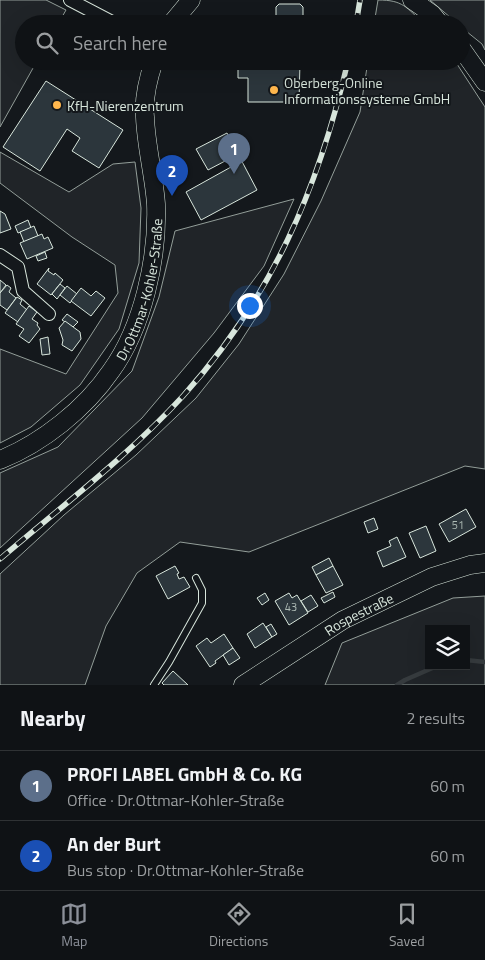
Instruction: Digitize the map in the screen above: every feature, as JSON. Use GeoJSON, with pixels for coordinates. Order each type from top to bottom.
{"type":"FeatureCollection","features":[{"type":"Feature","properties":{"kind":"street"},"geometry":{"type":"LineString","coordinates":[[70,0],[99,15]]}},
{"type":"Feature","properties":{"kind":"street"},"geometry":{"type":"LineString","coordinates":[[178,15],[190,0]]}},
{"type":"Feature","properties":{"kind":"street"},"geometry":{"type":"LineString","coordinates":[[412,0],[433,15]]}},
{"type":"Feature","properties":{"kind":"street"},"geometry":{"type":"LineString","coordinates":[[470,61],[485,82]]}},
{"type":"Feature","properties":{"kind":"street","name":"Dr.Ottmar-Kohler-Straße"},"geometry":{"type":"LineString","coordinates":[[0,460],[21,452],[63,423],[112,370],[137,324],[149,282],[154,242],[156,204],[144,116],[147,82],[151,70]]}},
{"type":"Feature","properties":{"kind":"street"},"geometry":{"type":"LineString","coordinates":[[0,255],[18,267],[23,291],[49,314]]}},
{"type":"Feature","properties":{"kind":"street","name":"Rospestraße"},"geometry":{"type":"LineString","coordinates":[[243,685],[343,620],[432,577],[480,562]]}},
{"type":"Feature","properties":{"kind":"lane"},"geometry":{"type":"LineString","coordinates":[[154,685],[202,603],[202,590],[196,578]]}},
{"type":"Feature","properties":{"kind":"shaded area"},"geometry":{"type":"Polygon","coordinates":[[[0,0],[46,0],[66,10],[63,15],[15,15],[15,70],[32,70],[0,127],[0,0]]]}},
{"type":"Feature","properties":{"kind":"shaded area"},"geometry":{"type":"Polygon","coordinates":[[[378,0],[386,0],[399,3],[415,15],[376,15],[378,0]]]}},
{"type":"Feature","properties":{"kind":"shaded area"},"geometry":{"type":"Polygon","coordinates":[[[430,0],[485,0],[485,50],[482,44],[470,34],[470,15],[448,15],[430,0]]]}},
{"type":"Feature","properties":{"kind":"shaded area"},"geometry":{"type":"Polygon","coordinates":[[[367,70],[461,70],[485,107],[485,469],[465,466],[249,552],[180,542],[137,573],[106,626],[85,685],[0,685],[0,574],[64,515],[136,455],[196,398],[239,344],[284,274],[321,201],[360,112],[367,70]]]}},
{"type":"Feature","properties":{"kind":"shaded area"},"geometry":{"type":"Polygon","coordinates":[[[0,152],[69,192],[113,164],[135,162],[141,208],[139,263],[119,329],[80,385],[31,427],[0,443],[0,349],[66,374],[118,293],[115,265],[72,237],[0,183],[0,152]]]}},
{"type":"Feature","properties":{"kind":"shaded area"},"geometry":{"type":"Polygon","coordinates":[[[294,199],[264,266],[214,333],[142,418],[0,548],[0,473],[58,447],[132,371],[159,297],[175,231],[294,199]]]}},
{"type":"Feature","properties":{"kind":"shaded area"},"geometry":{"type":"Polygon","coordinates":[[[485,596],[485,685],[325,685],[342,643],[453,598],[485,596]]]}},
{"type":"Feature","properties":{"kind":"building"},"geometry":{"type":"Polygon","coordinates":[[[279,4],[300,4],[303,7],[303,15],[276,15],[276,7],[279,4]]]}},
{"type":"Feature","properties":{"kind":"building","name":"Oberberg-Online Informationssysteme GmbH"},"geometry":{"type":"Polygon","coordinates":[[[238,70],[300,70],[299,102],[248,102],[248,78],[238,78],[238,70]]]}},
{"type":"Feature","properties":{"kind":"building","name":"KfH-Nierenzentrum"},"geometry":{"type":"Polygon","coordinates":[[[46,81],[123,130],[99,168],[72,151],[80,138],[67,129],[40,171],[3,147],[46,81]]]}},
{"type":"Feature","properties":{"kind":"building"},"geometry":{"type":"Polygon","coordinates":[[[227,133],[257,190],[201,220],[186,192],[231,167],[227,160],[208,170],[196,149],[227,133]]]}},
{"type":"Feature","properties":{"kind":"building"},"geometry":{"type":"Polygon","coordinates":[[[0,211],[5,214],[11,229],[0,233],[0,211]]]}},
{"type":"Feature","properties":{"kind":"building"},"geometry":{"type":"Polygon","coordinates":[[[28,220],[31,228],[18,233],[15,226],[28,220]]]}},
{"type":"Feature","properties":{"kind":"building"},"geometry":{"type":"Polygon","coordinates":[[[34,226],[38,236],[24,242],[20,232],[34,226]]]}},
{"type":"Feature","properties":{"kind":"building"},"geometry":{"type":"Polygon","coordinates":[[[42,234],[44,239],[48,237],[53,248],[27,259],[20,243],[42,234]]]}},
{"type":"Feature","properties":{"kind":"building"},"geometry":{"type":"Polygon","coordinates":[[[45,252],[47,258],[38,261],[36,256],[45,252]]]}},
{"type":"Feature","properties":{"kind":"building"},"geometry":{"type":"Polygon","coordinates":[[[49,268],[48,271],[54,275],[55,273],[63,280],[51,295],[37,284],[49,268]]]}},
{"type":"Feature","properties":{"kind":"building"},"geometry":{"type":"Polygon","coordinates":[[[0,280],[6,285],[0,293],[0,280]]]}},
{"type":"Feature","properties":{"kind":"building"},"geometry":{"type":"Polygon","coordinates":[[[60,284],[65,288],[57,299],[52,294],[60,284]]]}},
{"type":"Feature","properties":{"kind":"building"},"geometry":{"type":"Polygon","coordinates":[[[7,285],[11,288],[9,292],[16,298],[7,310],[0,305],[0,293],[7,285]]]}},
{"type":"Feature","properties":{"kind":"building"},"geometry":{"type":"Polygon","coordinates":[[[67,286],[77,294],[70,303],[60,295],[67,286]]]}},
{"type":"Feature","properties":{"kind":"building"},"geometry":{"type":"Polygon","coordinates":[[[81,288],[91,296],[96,291],[105,298],[91,316],[71,301],[81,288]]]}},
{"type":"Feature","properties":{"kind":"building"},"geometry":{"type":"Polygon","coordinates":[[[17,297],[22,300],[20,304],[27,310],[18,322],[5,313],[17,297]]]}},
{"type":"Feature","properties":{"kind":"building"},"geometry":{"type":"Polygon","coordinates":[[[29,306],[37,312],[32,319],[38,323],[37,325],[40,329],[29,343],[19,336],[24,329],[16,324],[29,306]]]}},
{"type":"Feature","properties":{"kind":"building"},"geometry":{"type":"Polygon","coordinates":[[[67,314],[78,322],[73,327],[62,320],[67,314]]]}},
{"type":"Feature","properties":{"kind":"building"},"geometry":{"type":"Polygon","coordinates":[[[65,321],[80,332],[81,339],[72,351],[62,345],[63,340],[59,328],[65,321]]]}},
{"type":"Feature","properties":{"kind":"building"},"geometry":{"type":"Polygon","coordinates":[[[48,337],[50,354],[42,355],[40,339],[48,337]]]}},
{"type":"Feature","properties":{"kind":"building"},"geometry":{"type":"Polygon","coordinates":[[[466,509],[476,527],[449,542],[439,524],[466,509]]]}},
{"type":"Feature","properties":{"kind":"building"},"geometry":{"type":"Polygon","coordinates":[[[374,518],[378,529],[368,533],[364,522],[374,518]]]}},
{"type":"Feature","properties":{"kind":"building"},"geometry":{"type":"Polygon","coordinates":[[[426,526],[436,551],[420,558],[409,533],[426,526]]]}},
{"type":"Feature","properties":{"kind":"building"},"geometry":{"type":"Polygon","coordinates":[[[397,537],[406,557],[383,567],[377,552],[391,546],[389,541],[397,537]]]}},
{"type":"Feature","properties":{"kind":"building"},"geometry":{"type":"Polygon","coordinates":[[[329,558],[333,566],[316,575],[312,567],[329,558]]]}},
{"type":"Feature","properties":{"kind":"building"},"geometry":{"type":"Polygon","coordinates":[[[175,566],[179,573],[177,574],[179,579],[184,577],[190,587],[168,599],[156,576],[175,566]]]}},
{"type":"Feature","properties":{"kind":"building"},"geometry":{"type":"Polygon","coordinates":[[[333,566],[343,585],[326,593],[316,575],[333,566]]]}},
{"type":"Feature","properties":{"kind":"building"},"geometry":{"type":"Polygon","coordinates":[[[333,592],[335,597],[324,603],[321,598],[333,592]]]}},
{"type":"Feature","properties":{"kind":"building"},"geometry":{"type":"Polygon","coordinates":[[[265,593],[269,600],[262,605],[257,598],[265,593]]]}},
{"type":"Feature","properties":{"kind":"building"},"geometry":{"type":"Polygon","coordinates":[[[289,593],[292,598],[297,595],[308,613],[289,625],[275,601],[289,593]]]}},
{"type":"Feature","properties":{"kind":"building"},"geometry":{"type":"Polygon","coordinates":[[[311,595],[318,606],[308,612],[301,601],[311,595]]]}},
{"type":"Feature","properties":{"kind":"building"},"geometry":{"type":"Polygon","coordinates":[[[263,623],[272,637],[255,648],[247,634],[263,623]]]}},
{"type":"Feature","properties":{"kind":"building"},"geometry":{"type":"Polygon","coordinates":[[[271,624],[277,634],[272,637],[266,627],[271,624]]]}},
{"type":"Feature","properties":{"kind":"building"},"geometry":{"type":"Polygon","coordinates":[[[224,634],[233,648],[210,667],[196,646],[207,638],[211,643],[224,634]]]}},
{"type":"Feature","properties":{"kind":"building"},"geometry":{"type":"Polygon","coordinates":[[[233,648],[240,658],[229,665],[223,655],[233,648]]]}},
{"type":"Feature","properties":{"kind":"building"},"geometry":{"type":"Polygon","coordinates":[[[173,671],[188,685],[164,685],[162,683],[173,671]]]}},
{"type":"Feature","properties":{"kind":"waterway"},"geometry":{"type":"LineString","coordinates":[[470,660],[485,662]]}},
{"type":"Feature","properties":{"kind":"waterway"},"geometry":{"type":"LineString","coordinates":[[397,685],[428,670]]}},
{"type":"Feature","properties":{"kind":"railway"},"geometry":{"type":"LineString","coordinates":[[358,15],[360,0]]}},
{"type":"Feature","properties":{"kind":"railway"},"geometry":{"type":"LineString","coordinates":[[0,559],[94,480],[162,418],[183,396],[242,320],[288,240],[306,198],[322,154],[346,70]]}},
{"type":"Feature","properties":{"kind":"place","name":"Oberberg-Online Informationssysteme GmbH"},"geometry":{"type":"Point","coordinates":[274,90]}},
{"type":"Feature","properties":{"kind":"place","name":"KfH-Nierenzentrum"},"geometry":{"type":"Point","coordinates":[57,105]}},
{"type":"Feature","properties":{"kind":"place","name":"PROFI LABEL GmbH & Co. KG"},"geometry":{"type":"Point","coordinates":[234,174]}},
{"type":"Feature","properties":{"kind":"place","name":"An der Burt"},"geometry":{"type":"Point","coordinates":[172,196]}}]}
